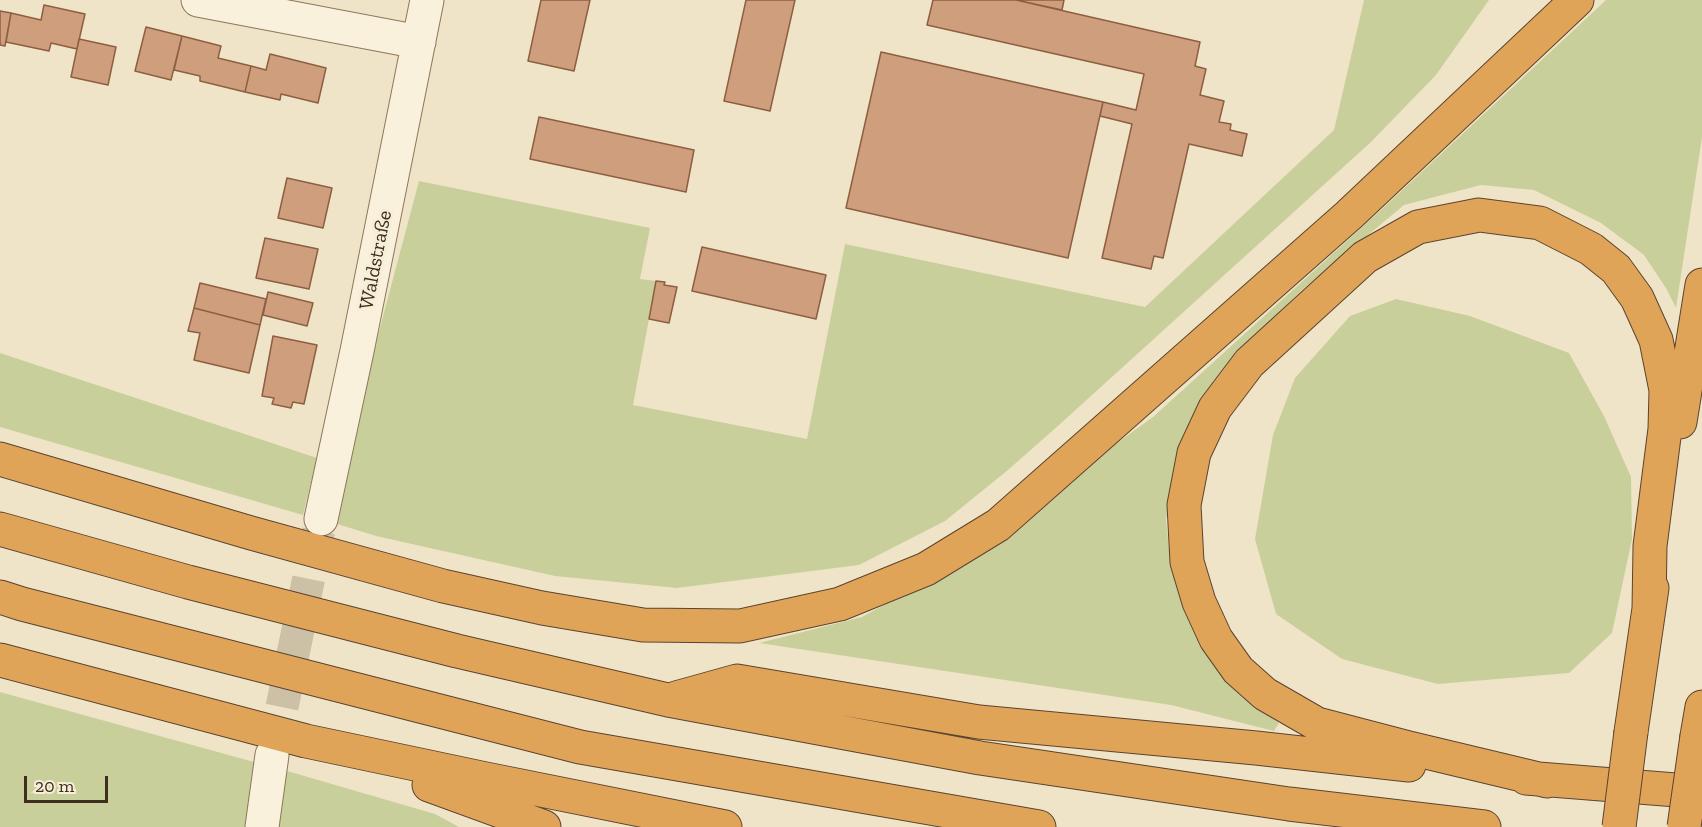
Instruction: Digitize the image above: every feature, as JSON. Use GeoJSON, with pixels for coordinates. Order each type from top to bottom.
{"type":"FeatureCollection","features":[{"type":"Feature","properties":{"kind":"highway"},"geometry":{"type":"LineString","coordinates":[[0,459],[251,533],[443,586],[542,608],[643,625],[740,626],[840,604],[926,569],[998,525],[1349,215],[1577,0]]}},
{"type":"Feature","properties":{"kind":"highway"},"geometry":{"type":"LineString","coordinates":[[1547,781],[1317,724],[1265,694],[1238,670],[1216,639],[1199,602],[1187,562],[1184,505],[1194,453],[1215,408],[1249,363],[1365,257],[1418,227],[1479,215],[1540,224],[1591,249],[1616,268],[1637,298],[1656,340],[1666,390],[1665,429],[1650,546],[1649,609]]}},
{"type":"Feature","properties":{"kind":"highway"},"geometry":{"type":"LineString","coordinates":[[1619,827],[1649,609],[1702,285]]}},
{"type":"Feature","properties":{"kind":"highway"},"geometry":{"type":"LineString","coordinates":[[0,529],[188,582],[446,648],[668,700],[980,758],[1288,804],[1484,827]]}},
{"type":"Feature","properties":{"kind":"highway"},"geometry":{"type":"LineString","coordinates":[[0,597],[580,747],[1039,827]]}},
{"type":"Feature","properties":{"kind":"highway"},"geometry":{"type":"LineString","coordinates":[[0,660],[306,741],[724,827]]}},
{"type":"Feature","properties":{"kind":"highway"},"geometry":{"type":"LineString","coordinates":[[668,700],[737,681],[979,722],[1256,748],[1547,781],[1702,792]]}},
{"type":"Feature","properties":{"kind":"highway"},"geometry":{"type":"LineString","coordinates":[[1684,827],[1700,722]]}},
{"type":"Feature","properties":{"kind":"highway"},"geometry":{"type":"LineString","coordinates":[[306,741],[544,827]]}},
{"type":"Feature","properties":{"kind":"street"},"geometry":{"type":"LineString","coordinates":[[198,0],[419,42]]}},
{"type":"Feature","properties":{"kind":"street","name":"Waldstraße"},"geometry":{"type":"LineString","coordinates":[[321,519],[355,363],[427,0]]}},
{"type":"Feature","properties":{"kind":"street"},"geometry":{"type":"LineString","coordinates":[[262,827],[272,755]]}},
{"type":"Feature","properties":{"kind":"green space"},"geometry":{"type":"Polygon","coordinates":[[[1364,0],[1489,0],[1436,75],[1371,142],[1059,425],[945,521],[859,565],[677,588],[555,576],[376,536],[334,523],[373,354],[419,181],[650,228],[640,279],[656,281],[633,405],[807,439],[845,244],[1145,307],[1334,130],[1364,0]]]}},
{"type":"Feature","properties":{"kind":"green space"},"geometry":{"type":"Polygon","coordinates":[[[1606,0],[1702,0],[1702,137],[1676,308],[1644,255],[1601,223],[1534,190],[1481,185],[1404,205],[1302,290],[1235,355],[1190,423],[1171,483],[1166,520],[1169,549],[1182,603],[1203,650],[1238,693],[1279,723],[1274,731],[1171,705],[759,643],[862,617],[975,555],[1085,466],[1153,417],[1381,210],[1606,0]]]}},
{"type":"Feature","properties":{"kind":"green space"},"geometry":{"type":"Polygon","coordinates":[[[1396,299],[1470,316],[1569,353],[1604,416],[1631,477],[1632,539],[1612,633],[1569,673],[1438,684],[1342,659],[1276,614],[1255,539],[1273,435],[1295,378],[1350,316],[1396,299]]]}},
{"type":"Feature","properties":{"kind":"green space"},"geometry":{"type":"Polygon","coordinates":[[[0,353],[317,458],[303,515],[0,427],[0,353]]]}},
{"type":"Feature","properties":{"kind":"green space"},"geometry":{"type":"Polygon","coordinates":[[[0,692],[435,814],[459,827],[0,827],[0,692]]]}},
{"type":"Feature","properties":{"kind":"building"},"geometry":{"type":"Polygon","coordinates":[[[541,0],[590,0],[574,71],[528,61],[541,0]]]}},
{"type":"Feature","properties":{"kind":"building"},"geometry":{"type":"Polygon","coordinates":[[[746,0],[795,0],[770,111],[724,101],[746,0]]]}},
{"type":"Feature","properties":{"kind":"building"},"geometry":{"type":"Polygon","coordinates":[[[933,0],[1016,0],[1200,42],[1195,66],[1206,69],[1200,95],[1224,101],[1219,122],[1231,124],[1230,130],[1247,134],[1242,156],[1189,144],[1163,258],[1154,256],[1151,269],[1102,258],[1132,124],[1100,116],[1103,102],[1136,110],[1144,74],[927,25],[933,0]]]}},
{"type":"Feature","properties":{"kind":"building"},"geometry":{"type":"Polygon","coordinates":[[[1016,0],[1064,0],[1062,10],[1016,0]]]}},
{"type":"Feature","properties":{"kind":"building"},"geometry":{"type":"Polygon","coordinates":[[[44,5],[85,14],[77,49],[51,43],[49,51],[6,42],[11,13],[41,20],[44,5]]]}},
{"type":"Feature","properties":{"kind":"building"},"geometry":{"type":"Polygon","coordinates":[[[0,11],[11,13],[5,46],[0,45],[0,11]]]}},
{"type":"Feature","properties":{"kind":"building"},"geometry":{"type":"Polygon","coordinates":[[[146,27],[182,36],[171,80],[135,71],[146,27]]]}},
{"type":"Feature","properties":{"kind":"building"},"geometry":{"type":"Polygon","coordinates":[[[182,36],[221,46],[218,58],[251,66],[245,92],[200,81],[200,76],[174,70],[182,36]]]}},
{"type":"Feature","properties":{"kind":"building"},"geometry":{"type":"Polygon","coordinates":[[[79,39],[116,47],[108,85],[71,77],[79,39]]]}},
{"type":"Feature","properties":{"kind":"building"},"geometry":{"type":"Polygon","coordinates":[[[881,52],[1103,102],[1068,258],[846,208],[881,52]]]}},
{"type":"Feature","properties":{"kind":"building"},"geometry":{"type":"Polygon","coordinates":[[[270,54],[326,68],[318,103],[281,94],[280,100],[245,92],[251,66],[266,70],[270,54]]]}},
{"type":"Feature","properties":{"kind":"building"},"geometry":{"type":"Polygon","coordinates":[[[539,117],[694,150],[686,192],[530,159],[539,117]]]}},
{"type":"Feature","properties":{"kind":"building"},"geometry":{"type":"Polygon","coordinates":[[[287,178],[332,188],[323,228],[278,218],[287,178]]]}},
{"type":"Feature","properties":{"kind":"building"},"geometry":{"type":"Polygon","coordinates":[[[265,238],[318,249],[309,289],[256,278],[265,238]]]}},
{"type":"Feature","properties":{"kind":"building"},"geometry":{"type":"Polygon","coordinates":[[[702,247],[826,275],[816,319],[692,291],[702,247]]]}},
{"type":"Feature","properties":{"kind":"building"},"geometry":{"type":"Polygon","coordinates":[[[656,281],[677,287],[669,323],[649,319],[656,281]]]}},
{"type":"Feature","properties":{"kind":"building"},"geometry":{"type":"Polygon","coordinates":[[[200,283],[266,299],[260,325],[194,308],[200,283]]]}},
{"type":"Feature","properties":{"kind":"building"},"geometry":{"type":"Polygon","coordinates":[[[268,292],[313,303],[307,326],[263,315],[268,292]]]}},
{"type":"Feature","properties":{"kind":"building"},"geometry":{"type":"Polygon","coordinates":[[[194,308],[260,325],[249,373],[194,360],[200,333],[188,331],[194,308]]]}},
{"type":"Feature","properties":{"kind":"building"},"geometry":{"type":"Polygon","coordinates":[[[273,336],[317,345],[304,404],[293,402],[291,408],[272,404],[274,398],[262,396],[273,336]]]}},
{"type":"Feature","properties":{"kind":"tunnel"},"geometry":{"type":"LineString","coordinates":[[272,755],[320,524]]}}]}
